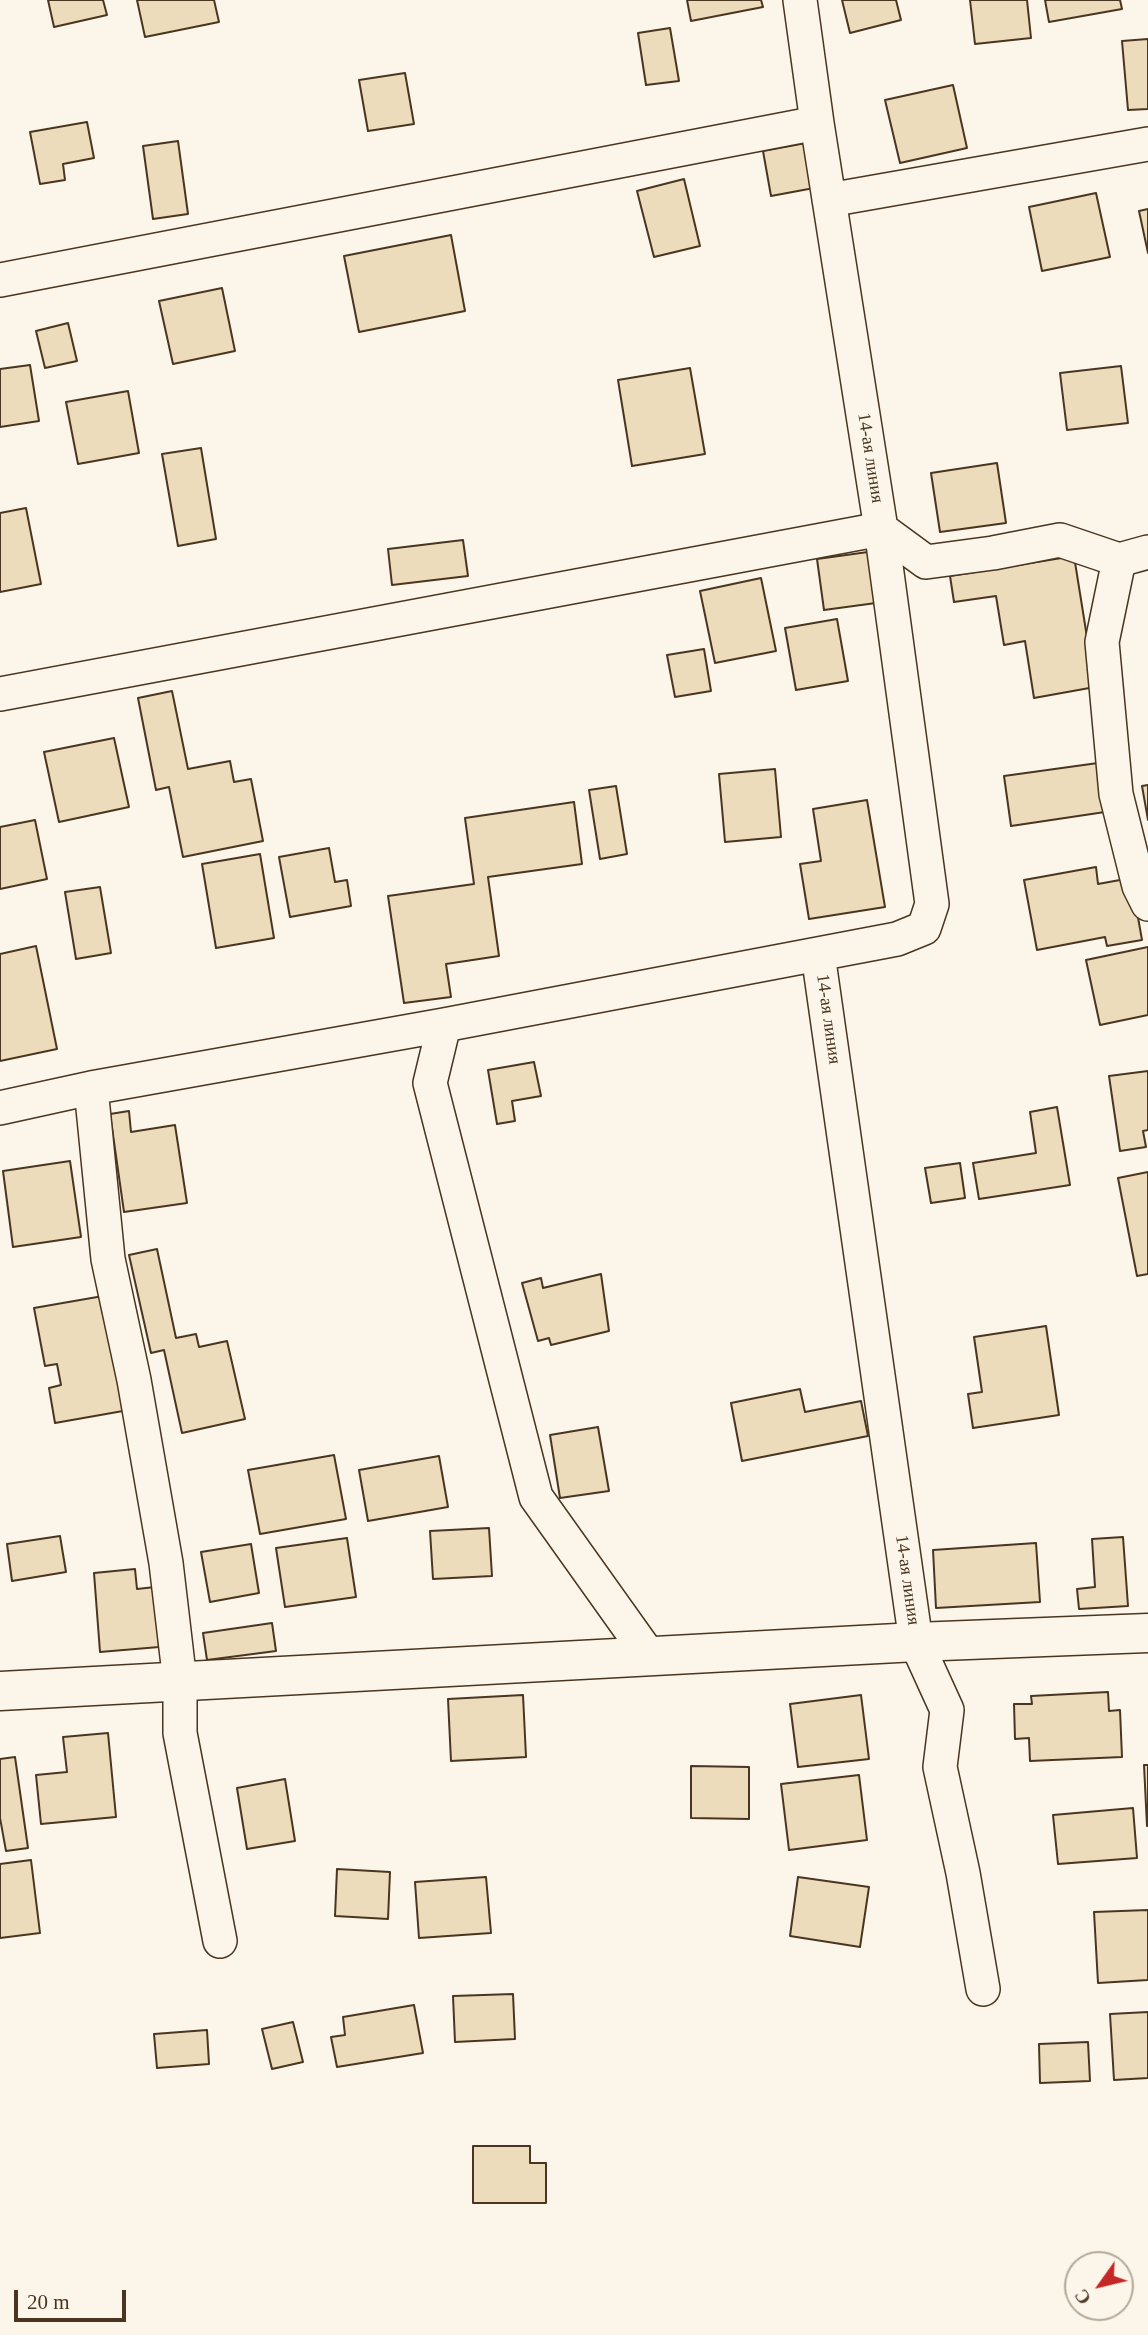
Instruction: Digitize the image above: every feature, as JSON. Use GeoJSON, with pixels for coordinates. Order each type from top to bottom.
{"type":"FeatureCollection","features":[{"type":"Feature","properties":{"kind":"street","name":"14-ая линия"},"geometry":{"type":"LineString","coordinates":[[800,0],[881,529],[932,904],[924,928],[897,939],[818,954],[916,1642],[947,1710],[940,1767],[963,1873],[983,1990]]}},
{"type":"Feature","properties":{"kind":"street"},"geometry":{"type":"LineString","coordinates":[[0,280],[817,122]]}},
{"type":"Feature","properties":{"kind":"street"},"geometry":{"type":"LineString","coordinates":[[829,200],[1148,144]]}},
{"type":"Feature","properties":{"kind":"street"},"geometry":{"type":"LineString","coordinates":[[0,694],[881,529],[926,562],[1060,540],[1134,556],[1102,642],[1116,794],[1139,887],[1148,904]]}},
{"type":"Feature","properties":{"kind":"street"},"geometry":{"type":"LineString","coordinates":[[0,1108],[91,1088],[818,954]]}},
{"type":"Feature","properties":{"kind":"street"},"geometry":{"type":"LineString","coordinates":[[444,1025],[430,1083],[536,1497],[650,1657]]}},
{"type":"Feature","properties":{"kind":"street"},"geometry":{"type":"LineString","coordinates":[[91,1088],[108,1259],[134,1380],[166,1563],[180,1682],[180,1733],[220,1941]]}},
{"type":"Feature","properties":{"kind":"street"},"geometry":{"type":"LineString","coordinates":[[0,1691],[916,1642],[1148,1633]]}},
{"type":"Feature","properties":{"kind":"building"},"geometry":{"type":"Polygon","coordinates":[[[48,0],[103,0],[107,15],[54,27],[48,0]]]}},
{"type":"Feature","properties":{"kind":"building"},"geometry":{"type":"Polygon","coordinates":[[[137,0],[214,0],[219,22],[145,37],[137,0]]]}},
{"type":"Feature","properties":{"kind":"building"},"geometry":{"type":"Polygon","coordinates":[[[687,0],[761,0],[763,7],[691,21],[687,0]]]}},
{"type":"Feature","properties":{"kind":"building"},"geometry":{"type":"Polygon","coordinates":[[[842,0],[896,0],[901,20],[850,33],[842,0]]]}},
{"type":"Feature","properties":{"kind":"building"},"geometry":{"type":"Polygon","coordinates":[[[970,0],[1027,0],[1031,38],[975,44],[970,0]]]}},
{"type":"Feature","properties":{"kind":"building"},"geometry":{"type":"Polygon","coordinates":[[[1045,0],[1120,0],[1122,9],[1049,22],[1045,0]]]}},
{"type":"Feature","properties":{"kind":"building"},"geometry":{"type":"Polygon","coordinates":[[[670,28],[679,81],[646,85],[638,33],[670,28]]]}},
{"type":"Feature","properties":{"kind":"building"},"geometry":{"type":"Polygon","coordinates":[[[1148,39],[1148,109],[1128,110],[1122,41],[1148,39]]]}},
{"type":"Feature","properties":{"kind":"building"},"geometry":{"type":"Polygon","coordinates":[[[405,73],[414,124],[368,131],[359,80],[405,73]]]}},
{"type":"Feature","properties":{"kind":"building"},"geometry":{"type":"Polygon","coordinates":[[[953,85],[967,148],[900,163],[885,100],[953,85]]]}},
{"type":"Feature","properties":{"kind":"building"},"geometry":{"type":"Polygon","coordinates":[[[87,122],[94,158],[63,164],[65,180],[40,184],[30,132],[87,122]]]}},
{"type":"Feature","properties":{"kind":"building"},"geometry":{"type":"Polygon","coordinates":[[[178,141],[188,214],[153,219],[143,146],[178,141]]]}},
{"type":"Feature","properties":{"kind":"building"},"geometry":{"type":"Polygon","coordinates":[[[806,143],[814,188],[771,196],[763,151],[806,143]]]}},
{"type":"Feature","properties":{"kind":"building"},"geometry":{"type":"Polygon","coordinates":[[[684,179],[700,246],[654,257],[637,191],[684,179]]]}},
{"type":"Feature","properties":{"kind":"building"},"geometry":{"type":"Polygon","coordinates":[[[1096,193],[1110,257],[1042,271],[1029,207],[1096,193]]]}},
{"type":"Feature","properties":{"kind":"building"},"geometry":{"type":"Polygon","coordinates":[[[1148,209],[1148,253],[1139,211],[1148,209]]]}},
{"type":"Feature","properties":{"kind":"building"},"geometry":{"type":"Polygon","coordinates":[[[451,235],[465,311],[359,332],[344,256],[451,235]]]}},
{"type":"Feature","properties":{"kind":"building"},"geometry":{"type":"Polygon","coordinates":[[[222,288],[235,351],[173,364],[159,301],[222,288]]]}},
{"type":"Feature","properties":{"kind":"building"},"geometry":{"type":"Polygon","coordinates":[[[68,323],[77,361],[45,368],[36,331],[68,323]]]}},
{"type":"Feature","properties":{"kind":"building"},"geometry":{"type":"Polygon","coordinates":[[[30,365],[39,421],[0,427],[0,369],[30,365]]]}},
{"type":"Feature","properties":{"kind":"building"},"geometry":{"type":"Polygon","coordinates":[[[1121,366],[1128,423],[1067,430],[1060,373],[1121,366]]]}},
{"type":"Feature","properties":{"kind":"building"},"geometry":{"type":"Polygon","coordinates":[[[690,368],[705,454],[632,466],[618,380],[690,368]]]}},
{"type":"Feature","properties":{"kind":"building"},"geometry":{"type":"Polygon","coordinates":[[[128,391],[139,453],[78,464],[66,402],[128,391]]]}},
{"type":"Feature","properties":{"kind":"building"},"geometry":{"type":"Polygon","coordinates":[[[201,448],[216,539],[178,546],[162,454],[201,448]]]}},
{"type":"Feature","properties":{"kind":"building"},"geometry":{"type":"Polygon","coordinates":[[[997,463],[1006,523],[940,532],[931,473],[997,463]]]}},
{"type":"Feature","properties":{"kind":"building"},"geometry":{"type":"Polygon","coordinates":[[[26,508],[41,584],[0,592],[0,513],[26,508]]]}},
{"type":"Feature","properties":{"kind":"building"},"geometry":{"type":"Polygon","coordinates":[[[463,540],[468,576],[392,585],[388,549],[463,540]]]}},
{"type":"Feature","properties":{"kind":"building"},"geometry":{"type":"Polygon","coordinates":[[[868,552],[876,603],[824,610],[817,559],[868,552]]]}},
{"type":"Feature","properties":{"kind":"building"},"geometry":{"type":"Polygon","coordinates":[[[1074,556],[1095,687],[1034,698],[1025,641],[1004,645],[996,596],[954,602],[950,576],[1074,556]]]}},
{"type":"Feature","properties":{"kind":"building"},"geometry":{"type":"Polygon","coordinates":[[[761,578],[776,651],[715,663],[700,591],[761,578]]]}},
{"type":"Feature","properties":{"kind":"building"},"geometry":{"type":"Polygon","coordinates":[[[837,619],[848,681],[796,690],[785,628],[837,619]]]}},
{"type":"Feature","properties":{"kind":"building"},"geometry":{"type":"Polygon","coordinates":[[[704,649],[711,691],[675,697],[667,655],[704,649]]]}},
{"type":"Feature","properties":{"kind":"building"},"geometry":{"type":"Polygon","coordinates":[[[172,691],[188,769],[230,761],[234,782],[251,779],[263,841],[183,857],[169,787],[156,790],[138,698],[172,691]]]}},
{"type":"Feature","properties":{"kind":"building"},"geometry":{"type":"Polygon","coordinates":[[[114,738],[129,807],[59,822],[44,752],[114,738]]]}},
{"type":"Feature","properties":{"kind":"building"},"geometry":{"type":"Polygon","coordinates":[[[1098,763],[1105,812],[1011,826],[1004,776],[1098,763]]]}},
{"type":"Feature","properties":{"kind":"building"},"geometry":{"type":"Polygon","coordinates":[[[775,769],[781,837],[725,842],[719,774],[775,769]]]}},
{"type":"Feature","properties":{"kind":"building"},"geometry":{"type":"Polygon","coordinates":[[[1148,785],[1148,820],[1142,786],[1148,785]]]}},
{"type":"Feature","properties":{"kind":"building"},"geometry":{"type":"Polygon","coordinates":[[[616,786],[627,854],[600,859],[589,790],[616,786]]]}},
{"type":"Feature","properties":{"kind":"building"},"geometry":{"type":"Polygon","coordinates":[[[867,800],[885,907],[809,919],[800,864],[821,861],[813,809],[867,800]]]}},
{"type":"Feature","properties":{"kind":"building"},"geometry":{"type":"Polygon","coordinates":[[[574,802],[582,864],[488,877],[499,956],[446,964],[451,997],[404,1003],[388,896],[474,884],[465,818],[574,802]]]}},
{"type":"Feature","properties":{"kind":"building"},"geometry":{"type":"Polygon","coordinates":[[[35,820],[47,879],[0,889],[0,827],[35,820]]]}},
{"type":"Feature","properties":{"kind":"building"},"geometry":{"type":"Polygon","coordinates":[[[329,848],[335,882],[347,880],[351,906],[290,917],[279,857],[329,848]]]}},
{"type":"Feature","properties":{"kind":"building"},"geometry":{"type":"Polygon","coordinates":[[[260,854],[274,938],[216,948],[202,864],[260,854]]]}},
{"type":"Feature","properties":{"kind":"building"},"geometry":{"type":"Polygon","coordinates":[[[1096,867],[1098,884],[1131,878],[1142,940],[1107,946],[1105,937],[1037,950],[1024,880],[1096,867]]]}},
{"type":"Feature","properties":{"kind":"building"},"geometry":{"type":"Polygon","coordinates":[[[100,887],[111,953],[76,959],[65,892],[100,887]]]}},
{"type":"Feature","properties":{"kind":"building"},"geometry":{"type":"Polygon","coordinates":[[[36,946],[57,1049],[0,1061],[0,954],[36,946]]]}},
{"type":"Feature","properties":{"kind":"building"},"geometry":{"type":"Polygon","coordinates":[[[1148,947],[1148,1015],[1100,1025],[1086,960],[1148,947]]]}},
{"type":"Feature","properties":{"kind":"building"},"geometry":{"type":"Polygon","coordinates":[[[534,1062],[541,1096],[512,1101],[515,1121],[497,1124],[488,1070],[534,1062]]]}},
{"type":"Feature","properties":{"kind":"building"},"geometry":{"type":"Polygon","coordinates":[[[1148,1071],[1148,1130],[1143,1131],[1146,1147],[1120,1151],[1109,1076],[1148,1071]]]}},
{"type":"Feature","properties":{"kind":"building"},"geometry":{"type":"Polygon","coordinates":[[[1057,1107],[1070,1185],[979,1199],[973,1163],[1036,1153],[1030,1112],[1057,1107]]]}},
{"type":"Feature","properties":{"kind":"building"},"geometry":{"type":"Polygon","coordinates":[[[129,1111],[131,1132],[175,1125],[187,1203],[124,1212],[110,1114],[129,1111]]]}},
{"type":"Feature","properties":{"kind":"building"},"geometry":{"type":"Polygon","coordinates":[[[70,1161],[81,1237],[13,1247],[3,1171],[70,1161]]]}},
{"type":"Feature","properties":{"kind":"building"},"geometry":{"type":"Polygon","coordinates":[[[960,1163],[965,1198],[931,1203],[925,1168],[960,1163]]]}},
{"type":"Feature","properties":{"kind":"building"},"geometry":{"type":"Polygon","coordinates":[[[1148,1172],[1148,1274],[1137,1276],[1118,1178],[1148,1172]]]}},
{"type":"Feature","properties":{"kind":"building"},"geometry":{"type":"Polygon","coordinates":[[[157,1249],[176,1338],[196,1334],[199,1347],[227,1341],[245,1419],[182,1433],[164,1350],[151,1353],[129,1255],[157,1249]]]}},
{"type":"Feature","properties":{"kind":"building"},"geometry":{"type":"Polygon","coordinates":[[[601,1274],[609,1331],[551,1345],[549,1338],[538,1341],[522,1283],[541,1278],[543,1288],[601,1274]]]}},
{"type":"Feature","properties":{"kind":"building"},"geometry":{"type":"Polygon","coordinates":[[[103,1296],[123,1411],[55,1423],[49,1388],[61,1385],[57,1364],[45,1366],[34,1308],[103,1296]]]}},
{"type":"Feature","properties":{"kind":"building"},"geometry":{"type":"Polygon","coordinates":[[[1046,1326],[1059,1415],[973,1428],[968,1394],[982,1392],[974,1337],[1046,1326]]]}},
{"type":"Feature","properties":{"kind":"building"},"geometry":{"type":"Polygon","coordinates":[[[800,1389],[805,1412],[861,1401],[868,1436],[742,1461],[731,1403],[800,1389]]]}},
{"type":"Feature","properties":{"kind":"building"},"geometry":{"type":"Polygon","coordinates":[[[598,1427],[609,1491],[560,1498],[550,1435],[598,1427]]]}},
{"type":"Feature","properties":{"kind":"building"},"geometry":{"type":"Polygon","coordinates":[[[334,1455],[346,1519],[260,1534],[248,1470],[334,1455]]]}},
{"type":"Feature","properties":{"kind":"building"},"geometry":{"type":"Polygon","coordinates":[[[439,1456],[448,1507],[368,1521],[359,1470],[439,1456]]]}},
{"type":"Feature","properties":{"kind":"building"},"geometry":{"type":"Polygon","coordinates":[[[489,1528],[492,1576],[433,1579],[430,1531],[489,1528]]]}},
{"type":"Feature","properties":{"kind":"building"},"geometry":{"type":"Polygon","coordinates":[[[60,1536],[66,1572],[12,1581],[7,1544],[60,1536]]]}},
{"type":"Feature","properties":{"kind":"building"},"geometry":{"type":"Polygon","coordinates":[[[1123,1537],[1128,1606],[1079,1609],[1077,1589],[1095,1587],[1092,1539],[1123,1537]]]}},
{"type":"Feature","properties":{"kind":"building"},"geometry":{"type":"Polygon","coordinates":[[[347,1538],[356,1597],[285,1607],[276,1548],[347,1538]]]}},
{"type":"Feature","properties":{"kind":"building"},"geometry":{"type":"Polygon","coordinates":[[[1036,1543],[1040,1602],[936,1608],[933,1550],[1036,1543]]]}},
{"type":"Feature","properties":{"kind":"building"},"geometry":{"type":"Polygon","coordinates":[[[251,1544],[259,1593],[210,1602],[201,1552],[251,1544]]]}},
{"type":"Feature","properties":{"kind":"building"},"geometry":{"type":"Polygon","coordinates":[[[135,1569],[137,1589],[155,1587],[159,1647],[100,1652],[94,1573],[135,1569]]]}},
{"type":"Feature","properties":{"kind":"building"},"geometry":{"type":"Polygon","coordinates":[[[272,1623],[276,1651],[207,1660],[203,1633],[272,1623]]]}},
{"type":"Feature","properties":{"kind":"building"},"geometry":{"type":"Polygon","coordinates":[[[1108,1692],[1109,1711],[1120,1710],[1122,1757],[1030,1761],[1029,1738],[1015,1739],[1014,1704],[1032,1704],[1031,1696],[1108,1692]]]}},
{"type":"Feature","properties":{"kind":"building"},"geometry":{"type":"Polygon","coordinates":[[[523,1695],[526,1757],[451,1761],[448,1699],[523,1695]]]}},
{"type":"Feature","properties":{"kind":"building"},"geometry":{"type":"Polygon","coordinates":[[[861,1695],[869,1759],[798,1767],[790,1704],[861,1695]]]}},
{"type":"Feature","properties":{"kind":"building"},"geometry":{"type":"Polygon","coordinates":[[[108,1733],[116,1817],[41,1824],[36,1775],[67,1772],[63,1737],[108,1733]]]}},
{"type":"Feature","properties":{"kind":"building"},"geometry":{"type":"Polygon","coordinates":[[[15,1757],[28,1848],[6,1851],[0,1818],[0,1759],[15,1757]]]}},
{"type":"Feature","properties":{"kind":"building"},"geometry":{"type":"Polygon","coordinates":[[[1144,1765],[1148,1765],[1148,1826],[1147,1826],[1144,1765]]]}},
{"type":"Feature","properties":{"kind":"building"},"geometry":{"type":"Polygon","coordinates":[[[691,1766],[749,1767],[749,1819],[691,1818],[691,1766]]]}},
{"type":"Feature","properties":{"kind":"building"},"geometry":{"type":"Polygon","coordinates":[[[859,1775],[867,1840],[789,1850],[781,1784],[859,1775]]]}},
{"type":"Feature","properties":{"kind":"building"},"geometry":{"type":"Polygon","coordinates":[[[285,1779],[295,1841],[247,1849],[237,1788],[285,1779]]]}},
{"type":"Feature","properties":{"kind":"building"},"geometry":{"type":"Polygon","coordinates":[[[1133,1808],[1137,1858],[1058,1864],[1053,1815],[1133,1808]]]}},
{"type":"Feature","properties":{"kind":"building"},"geometry":{"type":"Polygon","coordinates":[[[31,1860],[40,1933],[0,1938],[0,1864],[31,1860]]]}},
{"type":"Feature","properties":{"kind":"building"},"geometry":{"type":"Polygon","coordinates":[[[337,1869],[390,1872],[388,1919],[335,1916],[337,1869]]]}},
{"type":"Feature","properties":{"kind":"building"},"geometry":{"type":"Polygon","coordinates":[[[486,1877],[491,1933],[419,1938],[415,1882],[486,1877]]]}},
{"type":"Feature","properties":{"kind":"building"},"geometry":{"type":"Polygon","coordinates":[[[798,1877],[869,1887],[860,1947],[790,1936],[798,1877]]]}},
{"type":"Feature","properties":{"kind":"building"},"geometry":{"type":"Polygon","coordinates":[[[1148,1910],[1148,1980],[1098,1983],[1094,1912],[1148,1910]]]}},
{"type":"Feature","properties":{"kind":"building"},"geometry":{"type":"Polygon","coordinates":[[[513,1994],[515,2039],[455,2042],[453,1996],[513,1994]]]}},
{"type":"Feature","properties":{"kind":"building"},"geometry":{"type":"Polygon","coordinates":[[[414,2005],[423,2053],[337,2067],[331,2037],[345,2035],[343,2017],[414,2005]]]}},
{"type":"Feature","properties":{"kind":"building"},"geometry":{"type":"Polygon","coordinates":[[[1148,2012],[1148,2078],[1114,2080],[1110,2014],[1148,2012]]]}},
{"type":"Feature","properties":{"kind":"building"},"geometry":{"type":"Polygon","coordinates":[[[293,2022],[303,2062],[272,2069],[262,2029],[293,2022]]]}},
{"type":"Feature","properties":{"kind":"building"},"geometry":{"type":"Polygon","coordinates":[[[207,2030],[209,2064],[157,2068],[154,2034],[207,2030]]]}},
{"type":"Feature","properties":{"kind":"building"},"geometry":{"type":"Polygon","coordinates":[[[1088,2042],[1090,2081],[1040,2083],[1039,2044],[1088,2042]]]}},
{"type":"Feature","properties":{"kind":"building"},"geometry":{"type":"Polygon","coordinates":[[[473,2146],[530,2146],[530,2163],[546,2163],[546,2203],[473,2203],[473,2146]]]}}]}
